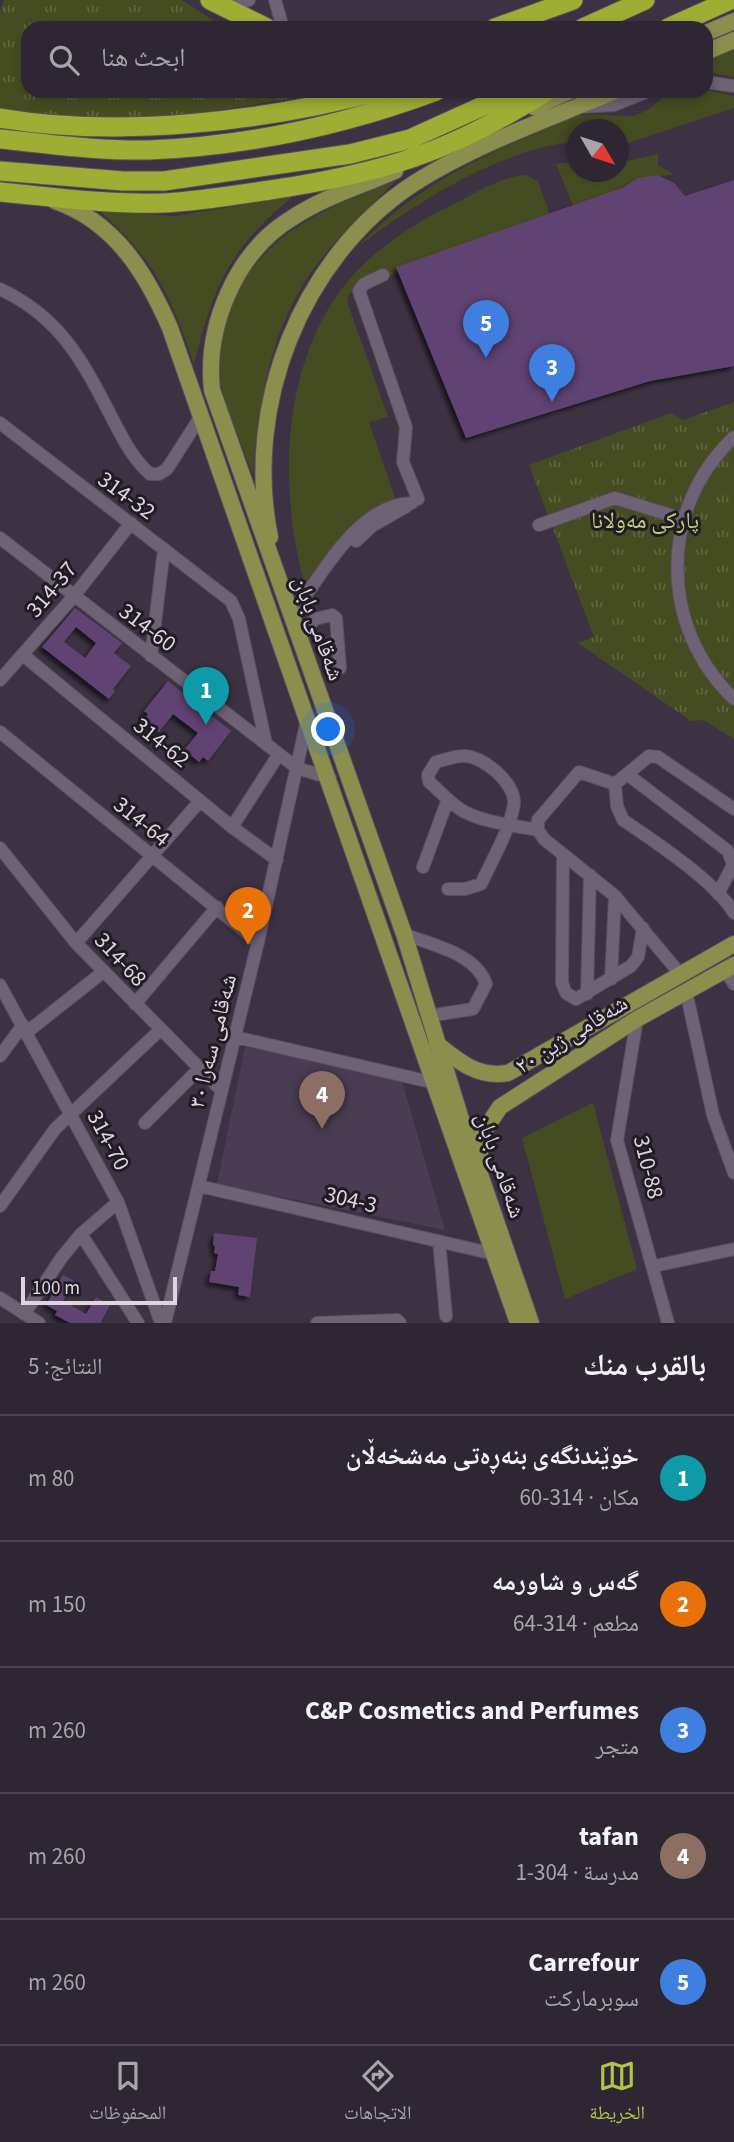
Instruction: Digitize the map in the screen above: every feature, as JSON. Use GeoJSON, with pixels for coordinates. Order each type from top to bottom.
{"type":"FeatureCollection","features":[{"type":"Feature","properties":{"kind":"highway"},"geometry":{"type":"LineString","coordinates":[[598,21],[645,0]]}},
{"type":"Feature","properties":{"kind":"highway"},"geometry":{"type":"LineString","coordinates":[[684,21],[730,0]]}},
{"type":"Feature","properties":{"kind":"highway"},"geometry":{"type":"LineString","coordinates":[[522,21],[566,1]]}},
{"type":"Feature","properties":{"kind":"highway"},"geometry":{"type":"LineString","coordinates":[[218,4],[253,21]]}},
{"type":"Feature","properties":{"kind":"highway"},"geometry":{"type":"LineString","coordinates":[[0,118],[62,125],[160,127],[263,113],[342,98]]}},
{"type":"Feature","properties":{"kind":"highway"},"geometry":{"type":"LineString","coordinates":[[0,139],[105,149],[196,146],[246,140],[351,119],[415,98]]}},
{"type":"Feature","properties":{"kind":"highway"},"geometry":{"type":"LineString","coordinates":[[0,171],[123,181],[164,181],[350,154],[410,139],[501,98]]}},
{"type":"Feature","properties":{"kind":"highway"},"geometry":{"type":"LineString","coordinates":[[0,192],[164,203],[371,173],[419,158],[462,140],[536,98]]}},
{"type":"Feature","properties":{"kind":"main road"},"geometry":{"type":"LineString","coordinates":[[713,30],[734,21]]}},
{"type":"Feature","properties":{"kind":"main road"},"geometry":{"type":"LineString","coordinates":[[713,49],[733,39]]}},
{"type":"Feature","properties":{"kind":"main road"},"geometry":{"type":"LineString","coordinates":[[499,121],[553,98]]}},
{"type":"Feature","properties":{"kind":"main road"},"geometry":{"type":"LineString","coordinates":[[281,591],[265,502],[266,430],[282,358],[296,323],[318,283],[360,230],[413,184],[598,98]]}},
{"type":"Feature","properties":{"kind":"main road","name":"شەقامی بابان"},"geometry":{"type":"LineString","coordinates":[[419,158],[323,201],[275,230],[245,264],[216,329],[210,365],[215,404],[404,934],[437,1044],[531,1323]]}},
{"type":"Feature","properties":{"kind":"main road"},"geometry":{"type":"LineString","coordinates":[[36,195],[81,213],[97,224],[141,270],[170,328],[330,778],[518,1323]]}},
{"type":"Feature","properties":{"kind":"main road"},"geometry":{"type":"LineString","coordinates":[[275,622],[291,616]]}},
{"type":"Feature","properties":{"kind":"main road"},"geometry":{"type":"LineString","coordinates":[[281,640],[297,636]]}},
{"type":"Feature","properties":{"kind":"main road","name":"شەقامی ژین ٢٠"},"geometry":{"type":"LineString","coordinates":[[437,1044],[465,1067],[498,1075],[520,1069],[734,944]]}},
{"type":"Feature","properties":{"kind":"main road","name":"شەقامی ژین ٢٠"},"geometry":{"type":"LineString","coordinates":[[481,1178],[480,1142],[489,1119],[500,1107],[637,1018],[686,991],[731,973]]}},
{"type":"Feature","properties":{"kind":"main road"},"geometry":{"type":"LineString","coordinates":[[569,1039],[578,1055]]}},
{"type":"Feature","properties":{"kind":"street"},"geometry":{"type":"LineString","coordinates":[[218,4],[249,0]]}},
{"type":"Feature","properties":{"kind":"street"},"geometry":{"type":"LineString","coordinates":[[275,0],[281,21]]}},
{"type":"Feature","properties":{"kind":"street"},"geometry":{"type":"LineString","coordinates":[[713,83],[734,86]]}},
{"type":"Feature","properties":{"kind":"street"},"geometry":{"type":"LineString","coordinates":[[462,140],[577,107],[614,106],[633,98]]}},
{"type":"Feature","properties":{"kind":"street"},"geometry":{"type":"LineString","coordinates":[[383,275],[364,284],[359,291],[405,427],[403,462],[418,499]]}},
{"type":"Feature","properties":{"kind":"street"},"geometry":{"type":"LineString","coordinates":[[0,289],[24,301],[55,326],[81,358],[128,448],[150,474],[159,474],[167,469],[201,416]]}},
{"type":"Feature","properties":{"kind":"street","name":"314-32"},"geometry":{"type":"LineString","coordinates":[[0,423],[75,484],[131,523],[231,601],[239,619],[266,744]]}},
{"type":"Feature","properties":{"kind":"street"},"geometry":{"type":"LineString","coordinates":[[734,438],[710,464],[693,493],[683,519],[676,558],[678,593],[685,626],[700,657],[734,699]]}},
{"type":"Feature","properties":{"kind":"street"},"geometry":{"type":"LineString","coordinates":[[539,525],[615,498],[683,519]]}},
{"type":"Feature","properties":{"kind":"street"},"geometry":{"type":"LineString","coordinates":[[412,503],[365,531],[310,606],[291,616],[361,524],[383,509],[412,503]]}},
{"type":"Feature","properties":{"kind":"street","name":"314-37"},"geometry":{"type":"LineString","coordinates":[[0,680],[74,596],[131,523]]}},
{"type":"Feature","properties":{"kind":"street","name":"314-60"},"geometry":{"type":"LineString","coordinates":[[2,545],[74,596],[297,768]]}},
{"type":"Feature","properties":{"kind":"street"},"geometry":{"type":"LineString","coordinates":[[151,656],[164,549]]}},
{"type":"Feature","properties":{"kind":"street"},"geometry":{"type":"LineString","coordinates":[[297,636],[316,619],[332,615],[336,618],[340,668]]}},
{"type":"Feature","properties":{"kind":"street","name":"314-62"},"geometry":{"type":"LineString","coordinates":[[23,655],[232,827],[277,860]]}},
{"type":"Feature","properties":{"kind":"street","name":"شەقامی سەرا ٣٠"},"geometry":{"type":"LineString","coordinates":[[163,1323],[258,942],[307,717]]}},
{"type":"Feature","properties":{"kind":"street","name":"314-64"},"geometry":{"type":"LineString","coordinates":[[0,732],[258,942]]}},
{"type":"Feature","properties":{"kind":"street"},"geometry":{"type":"LineString","coordinates":[[232,827],[279,754]]}},
{"type":"Feature","properties":{"kind":"street"},"geometry":{"type":"LineString","coordinates":[[448,889],[465,889],[481,884],[508,824],[514,802],[506,782],[488,765],[465,755],[436,762],[428,775],[429,782],[462,810],[508,824],[538,830],[615,896],[681,975]]}},
{"type":"Feature","properties":{"kind":"street"},"geometry":{"type":"LineString","coordinates":[[615,784],[642,759],[659,757],[734,809]]}},
{"type":"Feature","properties":{"kind":"street"},"geometry":{"type":"LineString","coordinates":[[297,768],[330,778]]}},
{"type":"Feature","properties":{"kind":"street"},"geometry":{"type":"LineString","coordinates":[[538,830],[538,820],[579,772],[615,784]]}},
{"type":"Feature","properties":{"kind":"street"},"geometry":{"type":"LineString","coordinates":[[627,774],[728,851],[733,865],[718,894]]}},
{"type":"Feature","properties":{"kind":"street"},"geometry":{"type":"LineString","coordinates":[[615,784],[617,806],[623,820],[718,894],[734,913]]}},
{"type":"Feature","properties":{"kind":"street"},"geometry":{"type":"LineString","coordinates":[[423,867],[448,799]]}},
{"type":"Feature","properties":{"kind":"street"},"geometry":{"type":"LineString","coordinates":[[76,943],[200,801]]}},
{"type":"Feature","properties":{"kind":"street","name":"314-68"},"geometry":{"type":"LineString","coordinates":[[0,848],[76,943],[222,1090]]}},
{"type":"Feature","properties":{"kind":"street"},"geometry":{"type":"LineString","coordinates":[[563,854],[562,983],[571,997],[576,999],[587,994],[631,966],[638,957],[643,928]]}},
{"type":"Feature","properties":{"kind":"street"},"geometry":{"type":"LineString","coordinates":[[587,994],[590,875]]}},
{"type":"Feature","properties":{"kind":"street"},"geometry":{"type":"LineString","coordinates":[[611,979],[615,896]]}},
{"type":"Feature","properties":{"kind":"street"},"geometry":{"type":"LineString","coordinates":[[135,1004],[217,907]]}},
{"type":"Feature","properties":{"kind":"street"},"geometry":{"type":"LineString","coordinates":[[404,934],[466,959],[482,973],[486,984],[473,1009],[428,1016]]}},
{"type":"Feature","properties":{"kind":"street"},"geometry":{"type":"LineString","coordinates":[[0,1056],[25,1028],[103,972]]}},
{"type":"Feature","properties":{"kind":"street","name":"314-70"},"geometry":{"type":"LineString","coordinates":[[0,985],[118,1202],[163,1323]]}},
{"type":"Feature","properties":{"kind":"street"},"geometry":{"type":"LineString","coordinates":[[686,991],[713,1115],[734,1173]]}},
{"type":"Feature","properties":{"kind":"street","name":"310-88"},"geometry":{"type":"LineString","coordinates":[[637,1018],[617,1140],[668,1323]]}},
{"type":"Feature","properties":{"kind":"street"},"geometry":{"type":"LineString","coordinates":[[0,1206],[55,1129],[160,1030]]}},
{"type":"Feature","properties":{"kind":"street"},"geometry":{"type":"LineString","coordinates":[[235,1037],[435,1083]]}},
{"type":"Feature","properties":{"kind":"street"},"geometry":{"type":"LineString","coordinates":[[145,1123],[199,1069]]}},
{"type":"Feature","properties":{"kind":"street","name":"304-3"},"geometry":{"type":"LineString","coordinates":[[199,1186],[494,1254]]}},
{"type":"Feature","properties":{"kind":"street"},"geometry":{"type":"LineString","coordinates":[[24,1314],[62,1257],[81,1234],[118,1202]]}},
{"type":"Feature","properties":{"kind":"street"},"geometry":{"type":"LineString","coordinates":[[81,1234],[138,1323]]}},
{"type":"Feature","properties":{"kind":"street"},"geometry":{"type":"LineString","coordinates":[[439,1241],[446,1316]]}},
{"type":"Feature","properties":{"kind":"street"},"geometry":{"type":"LineString","coordinates":[[654,1266],[734,1249]]}},
{"type":"Feature","properties":{"kind":"street"},"geometry":{"type":"LineString","coordinates":[[0,1298],[39,1323]]}},
{"type":"Feature","properties":{"kind":"street"},"geometry":{"type":"LineString","coordinates":[[318,1323],[398,1321]]}},
{"type":"Feature","properties":{"kind":"shaded area"},"geometry":{"type":"Polygon","coordinates":[[[245,1047],[400,1074],[445,1230],[217,1184],[245,1047]]]}},
{"type":"Feature","properties":{"kind":"green space"},"geometry":{"type":"Polygon","coordinates":[[[4,0],[182,0],[214,21],[21,21],[21,98],[296,98],[175,117],[110,120],[0,112],[0,12],[4,0]]]}},
{"type":"Feature","properties":{"kind":"green space"},"geometry":{"type":"Polygon","coordinates":[[[734,50],[734,77],[713,73],[713,58],[734,50]]]}},
{"type":"Feature","properties":{"kind":"green space"},"geometry":{"type":"Polygon","coordinates":[[[713,92],[734,96],[734,108],[629,143],[629,119],[568,119],[597,114],[630,116],[641,113],[661,98],[713,98],[713,92]]]}},
{"type":"Feature","properties":{"kind":"green space"},"geometry":{"type":"Polygon","coordinates":[[[566,120],[566,143],[519,154],[461,180],[406,213],[358,247],[393,214],[432,186],[473,162],[566,120]]]}},
{"type":"Feature","properties":{"kind":"green space"},"geometry":{"type":"Polygon","coordinates":[[[658,154],[658,165],[673,174],[638,180],[575,210],[556,164],[566,162],[566,182],[629,182],[629,161],[658,154]]]}},
{"type":"Feature","properties":{"kind":"green space"},"geometry":{"type":"Polygon","coordinates":[[[526,175],[538,181],[551,218],[354,289],[347,297],[388,417],[369,422],[395,498],[372,513],[307,593],[292,517],[290,438],[295,399],[305,361],[320,324],[340,291],[362,265],[389,243],[418,223],[486,187],[526,175]]]}},
{"type":"Feature","properties":{"kind":"green space"},"geometry":{"type":"Polygon","coordinates":[[[395,181],[321,259],[286,318],[276,343],[263,395],[253,475],[227,408],[218,368],[223,328],[240,288],[255,265],[294,229],[341,203],[395,181]]]}},
{"type":"Feature","properties":{"kind":"green space"},"geometry":{"type":"Polygon","coordinates":[[[292,197],[252,234],[226,271],[209,312],[194,364],[159,280],[135,247],[100,211],[175,216],[292,197]]]}},
{"type":"Feature","properties":{"kind":"green space","name":"پارکی مەولانا"},"geometry":{"type":"Polygon","coordinates":[[[734,402],[734,739],[704,720],[691,721],[578,643],[594,637],[529,465],[671,413],[683,420],[734,402]]]}},
{"type":"Feature","properties":{"kind":"green space"},"geometry":{"type":"Polygon","coordinates":[[[593,1103],[637,1269],[565,1299],[522,1138],[593,1103]]]}},
{"type":"Feature","properties":{"kind":"building"},"geometry":{"type":"Polygon","coordinates":[[[657,175],[674,183],[685,196],[734,180],[734,366],[650,381],[466,438],[396,267],[622,188],[638,178],[657,175]]]}},
{"type":"Feature","properties":{"kind":"building"},"geometry":{"type":"Polygon","coordinates":[[[75,608],[122,643],[114,653],[131,666],[113,689],[115,691],[109,699],[42,647],[75,608]],[[76,627],[64,642],[85,658],[96,643],[76,627]]]}},
{"type":"Feature","properties":{"kind":"building"},"geometry":{"type":"Polygon","coordinates":[[[168,681],[231,731],[208,761],[203,757],[199,762],[184,750],[198,733],[173,714],[159,732],[144,720],[148,714],[144,711],[168,681]]]}},
{"type":"Feature","properties":{"kind":"building"},"geometry":{"type":"Polygon","coordinates":[[[214,1233],[257,1238],[250,1297],[238,1295],[239,1287],[209,1282],[211,1271],[215,1271],[218,1254],[214,1253],[214,1233]]]}},
{"type":"Feature","properties":{"kind":"building"},"geometry":{"type":"Polygon","coordinates":[[[63,1275],[74,1281],[63,1301],[86,1314],[96,1297],[110,1305],[101,1322],[103,1323],[70,1323],[55,1315],[57,1311],[46,1305],[63,1275]]]}},
{"type":"Feature","properties":{"kind":"place","name":"Carrefour"},"geometry":{"type":"Point","coordinates":[486,358]}},
{"type":"Feature","properties":{"kind":"place","name":"C&P Cosmetics and Perfumes"},"geometry":{"type":"Point","coordinates":[552,402]}},
{"type":"Feature","properties":{"kind":"place","name":"خوێندنگەی بنەڕەتی مەشخەڵان"},"geometry":{"type":"Point","coordinates":[206,725]}},
{"type":"Feature","properties":{"kind":"place","name":"گەس و شاورمە"},"geometry":{"type":"Point","coordinates":[248,945]}},
{"type":"Feature","properties":{"kind":"place","name":"tafan"},"geometry":{"type":"Point","coordinates":[322,1129]}}]}
